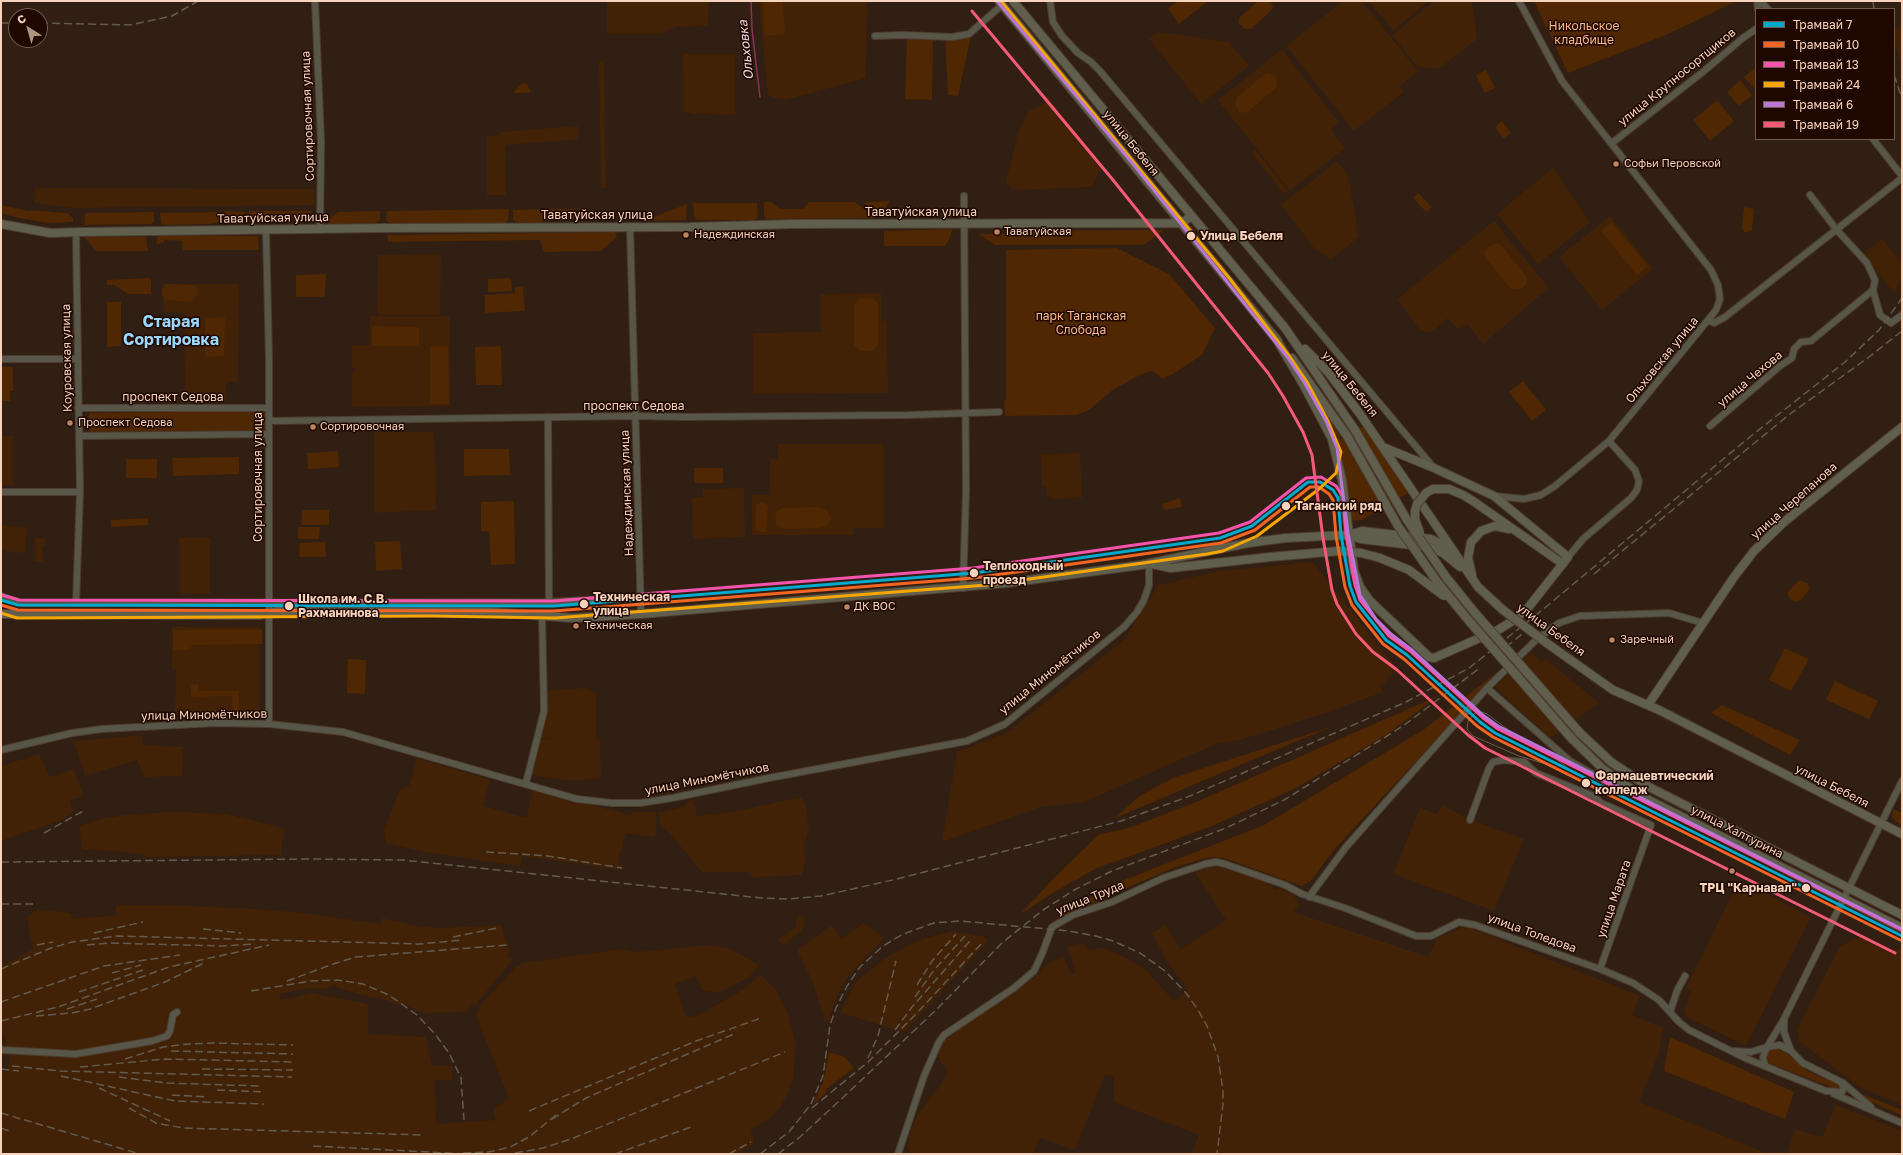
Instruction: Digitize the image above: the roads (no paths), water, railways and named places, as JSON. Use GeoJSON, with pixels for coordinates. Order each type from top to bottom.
{"type":"FeatureCollection","features":[{"type":"Feature","properties":{"kind":"main road","name":"улица Бебеля"},"geometry":{"type":"LineString","coordinates":[[1013,1],[1284,328],[1355,430],[1396,502],[1434,560]]}},
{"type":"Feature","properties":{"kind":"main road","name":"улица Бебеля"},"geometry":{"type":"LineString","coordinates":[[1000,3],[1182,223],[1310,382],[1347,436],[1380,496],[1413,548],[1469,621]]}},
{"type":"Feature","properties":{"kind":"main road"},"geometry":{"type":"LineString","coordinates":[[1182,223],[1191,216]]}},
{"type":"Feature","properties":{"kind":"main road","name":"Таватуйская улица"},"geometry":{"type":"LineString","coordinates":[[1,224],[50,232],[76,232],[792,224],[1182,223]]}},
{"type":"Feature","properties":{"kind":"main road","name":"улица Бебеля"},"geometry":{"type":"LineString","coordinates":[[1284,328],[1328,372],[1383,447],[1468,574],[1478,587],[1503,610],[1613,690],[1648,705],[1902,834]]}},
{"type":"Feature","properties":{"kind":"main road","name":"улица Бебеля"},"geometry":{"type":"LineString","coordinates":[[1275,337],[1311,398],[1332,439],[1342,480],[1348,535],[1354,571],[1365,594],[1424,652],[1434,658],[1498,630],[1514,620],[1528,608],[1563,564]]}},
{"type":"Feature","properties":{"kind":"main road","name":"улица Черепанова"},"geometry":{"type":"LineString","coordinates":[[1648,705],[1734,577],[1770,535],[1902,427]]}},
{"type":"Feature","properties":{"kind":"main road"},"geometry":{"type":"LineString","coordinates":[[1383,447],[1434,468],[1494,496],[1568,557],[1563,564],[1463,494],[1448,488],[1433,489],[1422,497],[1417,504],[1415,519],[1420,535],[1434,560]]}},
{"type":"Feature","properties":{"kind":"main road"},"geometry":{"type":"LineString","coordinates":[[1478,587],[1472,576],[1468,558],[1471,542],[1481,531],[1495,526],[1504,527],[1517,532]]}},
{"type":"Feature","properties":{"kind":"main road"},"geometry":{"type":"LineString","coordinates":[[1,614],[259,615],[278,612],[491,612],[573,618],[641,614],[963,588],[1075,575],[1149,563],[1248,543],[1292,538],[1348,535],[1362,531],[1431,539],[1446,546],[1456,555]]}},
{"type":"Feature","properties":{"kind":"main road"},"geometry":{"type":"LineString","coordinates":[[1348,535],[1361,539],[1435,549],[1451,559],[1468,574]]}},
{"type":"Feature","properties":{"kind":"main road"},"geometry":{"type":"LineString","coordinates":[[1149,563],[1171,568],[1339,551],[1361,553],[1396,563],[1422,578],[1469,621]]}},
{"type":"Feature","properties":{"kind":"main road","name":"улица Халтурина"},"geometry":{"type":"LineString","coordinates":[[1434,560],[1476,614],[1580,733],[1611,762],[1649,787],[1902,914]]}},
{"type":"Feature","properties":{"kind":"main road","name":"улица Халтурина"},"geometry":{"type":"LineString","coordinates":[[1469,621],[1572,740],[1604,770],[1643,797],[1902,928]]}},
{"type":"Feature","properties":{"kind":"street","name":"Сортировочная улица"},"geometry":{"type":"LineString","coordinates":[[315,1],[321,141],[320,230]]}},
{"type":"Feature","properties":{"kind":"street"},"geometry":{"type":"LineString","coordinates":[[1050,1],[1053,22],[1062,36],[1078,53],[1091,62],[1100,71],[1434,468]]}},
{"type":"Feature","properties":{"kind":"street"},"geometry":{"type":"LineString","coordinates":[[1519,1],[1562,81],[1711,270],[1718,285],[1720,299],[1716,310],[1708,320]]}},
{"type":"Feature","properties":{"kind":"street"},"geometry":{"type":"LineString","coordinates":[[875,36],[903,35],[952,37],[969,34],[1000,3]]}},
{"type":"Feature","properties":{"kind":"street","name":"улица Крупносортщиков"},"geometry":{"type":"LineString","coordinates":[[1612,143],[1755,30]]}},
{"type":"Feature","properties":{"kind":"street"},"geometry":{"type":"LineString","coordinates":[[1874,140],[1902,177]]}},
{"type":"Feature","properties":{"kind":"street","name":"Ольховская улица"},"geometry":{"type":"LineString","coordinates":[[1494,496],[1524,499],[1541,495],[1555,486],[1609,442],[1708,320],[1714,323],[1725,317],[1902,177]]}},
{"type":"Feature","properties":{"kind":"street"},"geometry":{"type":"LineString","coordinates":[[963,588],[966,491],[964,196]]}},
{"type":"Feature","properties":{"kind":"street"},"geometry":{"type":"LineString","coordinates":[[1810,196],[1836,229],[1867,262],[1875,280],[1874,290],[1880,315],[1890,323],[1902,315]]}},
{"type":"Feature","properties":{"kind":"street","name":"Надеждинская улица"},"geometry":{"type":"LineString","coordinates":[[630,227],[641,614]]}},
{"type":"Feature","properties":{"kind":"street","name":"Сортировочная улица"},"geometry":{"type":"LineString","coordinates":[[266,230],[269,359],[269,724]]}},
{"type":"Feature","properties":{"kind":"street","name":"Коуровская улица"},"geometry":{"type":"LineString","coordinates":[[76,232],[80,492],[76,603]]}},
{"type":"Feature","properties":{"kind":"street","name":"улица Чехова"},"geometry":{"type":"LineString","coordinates":[[1710,426],[1780,366],[1792,358],[1794,349],[1801,342],[1811,341],[1874,290]]}},
{"type":"Feature","properties":{"kind":"street"},"geometry":{"type":"LineString","coordinates":[[1,359],[78,359]]}},
{"type":"Feature","properties":{"kind":"street","name":"проспект Седова"},"geometry":{"type":"LineString","coordinates":[[78,408],[268,408]]}},
{"type":"Feature","properties":{"kind":"street","name":"проспект Седова"},"geometry":{"type":"LineString","coordinates":[[269,422],[635,416],[685,417],[965,414],[999,412]]}},
{"type":"Feature","properties":{"kind":"street"},"geometry":{"type":"LineString","coordinates":[[548,417],[549,602]]}},
{"type":"Feature","properties":{"kind":"street"},"geometry":{"type":"LineString","coordinates":[[79,436],[269,434]]}},
{"type":"Feature","properties":{"kind":"street"},"geometry":{"type":"LineString","coordinates":[[1568,557],[1583,539],[1631,498],[1637,490],[1639,481],[1635,470],[1609,442]]}},
{"type":"Feature","properties":{"kind":"street"},"geometry":{"type":"LineString","coordinates":[[1,492],[80,492]]}},
{"type":"Feature","properties":{"kind":"street","name":"улица Миномётчиков"},"geometry":{"type":"LineString","coordinates":[[1,750],[72,733],[102,730],[215,723],[269,724],[343,732],[526,783],[577,799],[612,803],[640,803],[678,797],[769,778],[967,741],[1005,724],[1124,627],[1137,612],[1144,600],[1149,585],[1149,563]]}},
{"type":"Feature","properties":{"kind":"street"},"geometry":{"type":"LineString","coordinates":[[1,596],[21,603],[549,602],[641,597]]}},
{"type":"Feature","properties":{"kind":"street"},"geometry":{"type":"LineString","coordinates":[[1309,897],[1346,848],[1488,688],[1537,639],[1559,623],[1580,616],[1669,613],[1703,623]]}},
{"type":"Feature","properties":{"kind":"street"},"geometry":{"type":"LineString","coordinates":[[526,783],[544,711],[542,615]]}},
{"type":"Feature","properties":{"kind":"street"},"geometry":{"type":"LineString","coordinates":[[1488,688],[1570,761],[1609,783],[1643,797]]}},
{"type":"Feature","properties":{"kind":"street","name":"улица Марата"},"geometry":{"type":"LineString","coordinates":[[1470,820],[1489,768],[1493,762],[1513,761],[1524,762],[1536,773],[1593,796],[1600,803],[1651,825],[1600,969]]}},
{"type":"Feature","properties":{"kind":"street"},"geometry":{"type":"LineString","coordinates":[[1765,1066],[1763,1057],[1767,1047],[1784,1019],[1902,781]]}},
{"type":"Feature","properties":{"kind":"street","name":"улица Труда"},"geometry":{"type":"LineString","coordinates":[[900,1152],[924,1076],[939,1042],[944,1036],[1014,988],[1034,971],[1052,927],[1056,924],[1073,915],[1112,902],[1163,878],[1192,867],[1216,862],[1285,884],[1309,897]]}},
{"type":"Feature","properties":{"kind":"street","name":"улица Толедова"},"geometry":{"type":"LineString","coordinates":[[1309,897],[1345,908],[1416,936],[1431,936],[1460,922],[1475,925],[1600,969],[1633,983],[1659,1000],[1689,1030],[1765,1066],[1875,1111]]}},
{"type":"Feature","properties":{"kind":"street"},"geometry":{"type":"LineString","coordinates":[[1670,1012],[1677,991],[1685,976]]}},
{"type":"Feature","properties":{"kind":"street"},"geometry":{"type":"LineString","coordinates":[[1,1049],[76,1054],[152,1041],[167,1036],[170,1030],[173,1015],[177,1012]]}},
{"type":"Feature","properties":{"kind":"street"},"geometry":{"type":"LineString","coordinates":[[1784,1019],[1784,1032],[1791,1051]]}},
{"type":"Feature","properties":{"kind":"street"},"geometry":{"type":"LineString","coordinates":[[1731,1050],[1751,1052],[1780,1045],[1791,1051],[1803,1063],[1841,1082],[1875,1111],[1902,1123]]}},
{"type":"Feature","properties":{"kind":"street"},"geometry":{"type":"LineString","coordinates":[[1826,1091],[1842,1092],[1844,1088],[1841,1082]]}},
{"type":"Feature","properties":{"kind":"waterway","name":"Ольховка"},"geometry":{"type":"LineString","coordinates":[[751,1],[752,29],[760,97]]}},
{"type":"Feature","properties":{"kind":"tram line","name":"6"},"geometry":{"type":"LineString","coordinates":[[997,1],[1133,164],[1288,358],[1304,382],[1326,421],[1337,448],[1348,533],[1360,595],[1376,619],[1484,716],[1498,726],[1902,929]]}},
{"type":"Feature","properties":{"kind":"tram line","name":"24"},"geometry":{"type":"LineString","coordinates":[[1,613],[17,618],[432,616],[555,618],[987,585],[1207,554],[1223,551],[1257,536],[1319,489],[1336,473],[1341,452],[1328,421],[1307,382],[1290,357],[1230,279],[1001,1]]}},
{"type":"Feature","properties":{"kind":"tram line","name":"19"},"geometry":{"type":"LineString","coordinates":[[972,11],[1113,180],[1268,373],[1283,396],[1303,432],[1312,455],[1323,538],[1332,590],[1337,604],[1356,634],[1373,652],[1396,669],[1468,735],[1485,748],[1895,953]]}},
{"type":"Feature","properties":{"kind":"tram line","name":"13"},"geometry":{"type":"LineString","coordinates":[[2,595],[19,600],[554,601],[973,568],[1219,533],[1250,522],[1306,478],[1321,477],[1336,486],[1343,497],[1346,534],[1355,585],[1360,600],[1389,636],[1410,651],[1483,718],[1498,729],[1902,930]]}},
{"type":"Feature","properties":{"kind":"tram line","name":"7"},"geometry":{"type":"LineString","coordinates":[[1,600],[18,605],[554,606],[974,573],[1220,538],[1252,526],[1308,482],[1320,482],[1333,490],[1338,498],[1341,535],[1350,586],[1356,602],[1386,640],[1407,655],[1480,722],[1495,733],[1902,936]]}},
{"type":"Feature","properties":{"kind":"tram line","name":"10"},"geometry":{"type":"LineString","coordinates":[[1,605],[18,610],[554,611],[974,578],[1221,543],[1255,530],[1310,487],[1319,487],[1329,494],[1333,500],[1336,536],[1345,587],[1352,605],[1383,644],[1404,659],[1477,726],[1493,737],[1900,940]]}},
{"type":"Feature","properties":{"kind":"tram line"},"geometry":{"type":"LineString","coordinates":[[1556,767],[1519,756],[1473,736],[1467,729],[1468,721],[1475,713],[1482,712],[1487,714],[1514,734],[1547,752],[1569,769]]}},
{"type":"Feature","properties":{"kind":"railway"},"geometry":{"type":"LineString","coordinates":[[48,23],[130,25],[172,16],[198,1]]}},
{"type":"Feature","properties":{"kind":"railway"},"geometry":{"type":"LineString","coordinates":[[1873,1],[1874,8]]}},
{"type":"Feature","properties":{"kind":"railway"},"geometry":{"type":"LineString","coordinates":[[1,23],[8,23]]}},
{"type":"Feature","properties":{"kind":"railway"},"geometry":{"type":"LineString","coordinates":[[1895,78],[1902,98]]}},
{"type":"Feature","properties":{"kind":"railway"},"geometry":{"type":"LineString","coordinates":[[1,862],[310,859],[403,860],[761,898],[789,899],[821,896],[897,879],[1121,821],[1190,796],[1406,702],[1469,668],[1541,611],[1751,436],[1845,362],[1879,330],[1902,298]]}},
{"type":"Feature","properties":{"kind":"railway"},"geometry":{"type":"LineString","coordinates":[[1594,574],[1790,414],[1869,357],[1902,331]]}},
{"type":"Feature","properties":{"kind":"railway"},"geometry":{"type":"LineString","coordinates":[[1506,647],[1532,626]]}},
{"type":"Feature","properties":{"kind":"railway"},"geometry":{"type":"LineString","coordinates":[[778,1154],[800,1137],[935,1011],[1002,943],[1043,910],[1076,889],[1112,871],[1226,828],[1284,800],[1403,726],[1481,667]]}},
{"type":"Feature","properties":{"kind":"railway"},"geometry":{"type":"LineString","coordinates":[[44,833],[85,810]]}},
{"type":"Feature","properties":{"kind":"railway"},"geometry":{"type":"LineString","coordinates":[[486,852],[548,856],[622,868]]}},
{"type":"Feature","properties":{"kind":"railway"},"geometry":{"type":"LineString","coordinates":[[1,904],[37,904]]}},
{"type":"Feature","properties":{"kind":"railway"},"geometry":{"type":"LineString","coordinates":[[760,1154],[789,1132],[811,1104],[823,1076],[830,1025],[836,1008],[847,986],[860,967],[883,946],[903,934],[934,923],[960,921],[1069,931],[1096,936],[1113,941],[1140,953],[1165,971],[1186,993],[1198,1010],[1207,1026],[1218,1057],[1223,1091],[1223,1104],[1217,1154]]}},
{"type":"Feature","properties":{"kind":"railway"},"geometry":{"type":"LineString","coordinates":[[94,933],[143,922]]}},
{"type":"Feature","properties":{"kind":"railway"},"geometry":{"type":"LineString","coordinates":[[453,937],[497,928]]}},
{"type":"Feature","properties":{"kind":"railway"},"geometry":{"type":"LineString","coordinates":[[203,929],[241,933]]}},
{"type":"Feature","properties":{"kind":"railway"},"geometry":{"type":"LineString","coordinates":[[917,985],[932,961],[956,934]]}},
{"type":"Feature","properties":{"kind":"railway"},"geometry":{"type":"LineString","coordinates":[[1,969],[51,948],[72,942],[117,936],[420,944],[463,940]]}},
{"type":"Feature","properties":{"kind":"railway"},"geometry":{"type":"LineString","coordinates":[[915,997],[934,970],[965,936]]}},
{"type":"Feature","properties":{"kind":"railway"},"geometry":{"type":"LineString","coordinates":[[895,1030],[912,1007],[970,941]]}},
{"type":"Feature","properties":{"kind":"railway"},"geometry":{"type":"LineString","coordinates":[[37,945],[53,942]]}},
{"type":"Feature","properties":{"kind":"railway"},"geometry":{"type":"LineString","coordinates":[[87,945],[110,943],[221,946],[255,944]]}},
{"type":"Feature","properties":{"kind":"railway"},"geometry":{"type":"LineString","coordinates":[[812,1108],[868,1062],[916,1014],[982,943]]}},
{"type":"Feature","properties":{"kind":"railway"},"geometry":{"type":"LineString","coordinates":[[1,1021],[58,1007],[169,967],[269,945]]}},
{"type":"Feature","properties":{"kind":"railway"},"geometry":{"type":"LineString","coordinates":[[287,981],[356,957],[507,945]]}},
{"type":"Feature","properties":{"kind":"railway"},"geometry":{"type":"LineString","coordinates":[[1,1002],[104,966],[180,955]]}},
{"type":"Feature","properties":{"kind":"railway"},"geometry":{"type":"LineString","coordinates":[[868,1058],[878,1036],[896,961]]}},
{"type":"Feature","properties":{"kind":"railway"},"geometry":{"type":"LineString","coordinates":[[36,1016],[72,1013],[90,1009],[165,982],[206,962]]}},
{"type":"Feature","properties":{"kind":"railway"},"geometry":{"type":"LineString","coordinates":[[112,973],[141,965]]}},
{"type":"Feature","properties":{"kind":"railway"},"geometry":{"type":"LineString","coordinates":[[79,992],[143,970]]}},
{"type":"Feature","properties":{"kind":"railway"},"geometry":{"type":"LineString","coordinates":[[251,991],[310,981],[338,980],[363,984],[389,995],[417,1015],[435,1034],[449,1053],[461,1078],[464,1120]]}},
{"type":"Feature","properties":{"kind":"railway"},"geometry":{"type":"LineString","coordinates":[[67,1009],[97,999]]}},
{"type":"Feature","properties":{"kind":"railway"},"geometry":{"type":"LineString","coordinates":[[529,1111],[696,1041],[761,1018]]}},
{"type":"Feature","properties":{"kind":"railway"},"geometry":{"type":"LineString","coordinates":[[552,1119],[586,1098],[734,1034]]}},
{"type":"Feature","properties":{"kind":"railway"},"geometry":{"type":"LineString","coordinates":[[125,1059],[163,1047],[188,1044],[213,1043],[293,1045]]}},
{"type":"Feature","properties":{"kind":"railway"},"geometry":{"type":"LineString","coordinates":[[171,1051],[293,1054]]}},
{"type":"Feature","properties":{"kind":"railway"},"geometry":{"type":"LineString","coordinates":[[515,1153],[543,1148],[571,1139],[785,1052]]}},
{"type":"Feature","properties":{"kind":"railway"},"geometry":{"type":"LineString","coordinates":[[80,1067],[165,1059],[293,1062]]}},
{"type":"Feature","properties":{"kind":"railway"},"geometry":{"type":"LineString","coordinates":[[12,1066],[61,1071],[292,1077]]}},
{"type":"Feature","properties":{"kind":"railway"},"geometry":{"type":"LineString","coordinates":[[1,1069],[19,1071]]}},
{"type":"Feature","properties":{"kind":"railway"},"geometry":{"type":"LineString","coordinates":[[202,1069],[293,1070]]}},
{"type":"Feature","properties":{"kind":"railway"},"geometry":{"type":"LineString","coordinates":[[61,1076],[175,1101],[264,1104]]}},
{"type":"Feature","properties":{"kind":"railway"},"geometry":{"type":"LineString","coordinates":[[119,1077],[167,1083],[259,1086]]}},
{"type":"Feature","properties":{"kind":"railway"},"geometry":{"type":"LineString","coordinates":[[99,1088],[170,1121]]}},
{"type":"Feature","properties":{"kind":"railway"},"geometry":{"type":"LineString","coordinates":[[217,1090],[265,1092]]}},
{"type":"Feature","properties":{"kind":"railway"},"geometry":{"type":"LineString","coordinates":[[172,1095],[208,1097]]}},
{"type":"Feature","properties":{"kind":"railway"},"geometry":{"type":"LineString","coordinates":[[129,1108],[156,1123],[183,1128],[424,1135]]}},
{"type":"Feature","properties":{"kind":"railway"},"geometry":{"type":"LineString","coordinates":[[1,1113],[140,1154]]}},
{"type":"Feature","properties":{"kind":"railway"},"geometry":{"type":"LineString","coordinates":[[463,1153],[489,1152],[510,1147],[529,1137],[556,1115]]}},
{"type":"Feature","properties":{"kind":"railway"},"geometry":{"type":"LineString","coordinates":[[615,1154],[694,1126]]}},
{"type":"Feature","properties":{"kind":"railway"},"geometry":{"type":"LineString","coordinates":[[1,1128],[9,1131]]}},
{"type":"Feature","properties":{"kind":"railway"},"geometry":{"type":"LineString","coordinates":[[729,1154],[751,1142]]}},
{"type":"Feature","properties":{"kind":"railway"},"geometry":{"type":"LineString","coordinates":[[313,1146],[467,1154]]}},
{"type":"Feature","properties":{"kind":"place","name":"Софьи Перовской"},"geometry":{"type":"Point","coordinates":[1616,164]}},
{"type":"Feature","properties":{"kind":"place","name":"Таватуйская"},"geometry":{"type":"Point","coordinates":[997,232]}},
{"type":"Feature","properties":{"kind":"place","name":"Надеждинская"},"geometry":{"type":"Point","coordinates":[686,235]}},
{"type":"Feature","properties":{"kind":"place","name":"Улица Бебеля"},"geometry":{"type":"Point","coordinates":[1191,236]}},
{"type":"Feature","properties":{"kind":"place","name":"Проспект Седова"},"geometry":{"type":"Point","coordinates":[70,423]}},
{"type":"Feature","properties":{"kind":"place","name":"Сортировочная"},"geometry":{"type":"Point","coordinates":[313,427]}},
{"type":"Feature","properties":{"kind":"place","name":"Таганский ряд"},"geometry":{"type":"Point","coordinates":[1286,506]}},
{"type":"Feature","properties":{"kind":"place","name":"Теплоходный проезд"},"geometry":{"type":"Point","coordinates":[974,573]}},
{"type":"Feature","properties":{"kind":"place","name":"Техническая улица"},"geometry":{"type":"Point","coordinates":[584,604]}},
{"type":"Feature","properties":{"kind":"place","name":"Школа им. С.В. Рахманинова"},"geometry":{"type":"Point","coordinates":[289,606]}},
{"type":"Feature","properties":{"kind":"place","name":"ДК ВОС"},"geometry":{"type":"Point","coordinates":[847,607]}},
{"type":"Feature","properties":{"kind":"place","name":"Техническая"},"geometry":{"type":"Point","coordinates":[576,626]}},
{"type":"Feature","properties":{"kind":"place","name":"Заречный"},"geometry":{"type":"Point","coordinates":[1612,640]}},
{"type":"Feature","properties":{"kind":"place","name":"Фармацевтический колледж"},"geometry":{"type":"Point","coordinates":[1586,783]}},
{"type":"Feature","properties":{"kind":"place","name":"ТРЦ \"Карнавал\""},"geometry":{"type":"Point","coordinates":[1806,888]}},
{"type":"Feature","properties":{"kind":"district","name":"Старая Сортировка"},"geometry":{"type":"Point","coordinates":[171,331]}},
{"type":"Feature","properties":{"kind":"park label","name":"Никольское кладбище"},"geometry":{"type":"Point","coordinates":[1584,33]}},
{"type":"Feature","properties":{"kind":"park label","name":"парк Таганская Слобода"},"geometry":{"type":"Point","coordinates":[1081,323]}}]}
